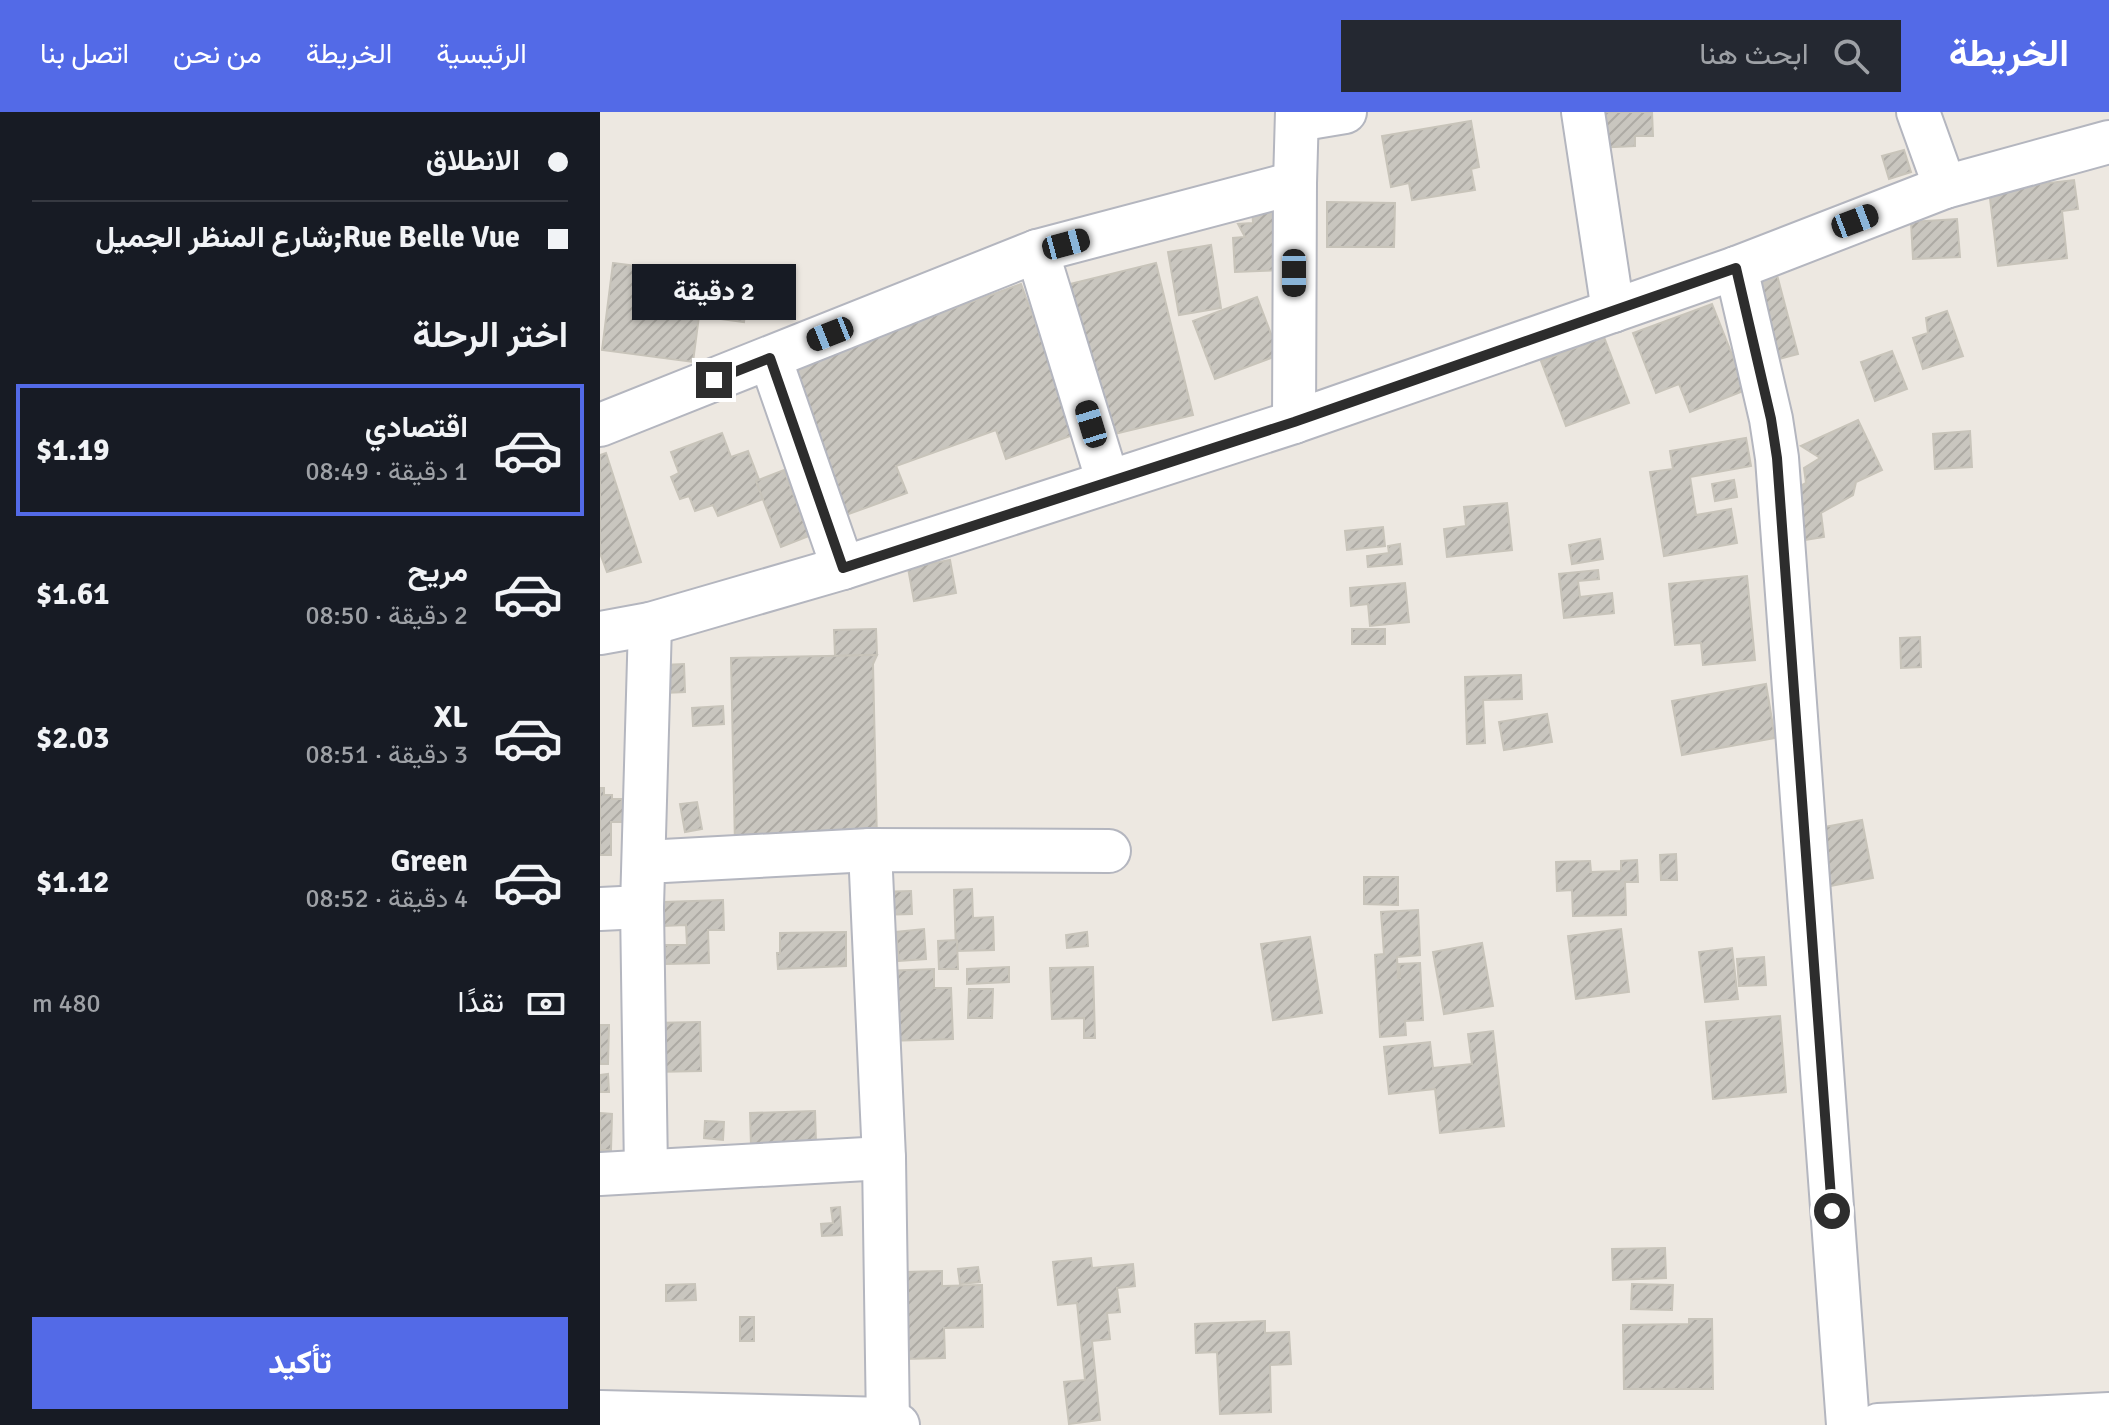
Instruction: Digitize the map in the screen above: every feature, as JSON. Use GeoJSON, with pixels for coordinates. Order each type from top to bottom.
{"type":"FeatureCollection","features":[{"type":"Feature","properties":{"kind":"street"},"geometry":{"type":"LineString","coordinates":[[1294,422],[1297,116],[1345,112]]}},
{"type":"Feature","properties":{"kind":"street"},"geometry":{"type":"LineString","coordinates":[[1583,112],[1613,311]]}},
{"type":"Feature","properties":{"kind":"street"},"geometry":{"type":"LineString","coordinates":[[1918,112],[1945,187]]}},
{"type":"Feature","properties":{"kind":"street"},"geometry":{"type":"LineString","coordinates":[[600,633],[650,624],[843,568],[1294,422],[1736,268],[1945,187],[2109,142]]}},
{"type":"Feature","properties":{"kind":"street"},"geometry":{"type":"LineString","coordinates":[[600,425],[1037,251],[1295,183]]}},
{"type":"Feature","properties":{"kind":"street"},"geometry":{"type":"LineString","coordinates":[[1037,251],[1108,482]]}},
{"type":"Feature","properties":{"kind":"street"},"geometry":{"type":"LineString","coordinates":[[1736,268],[1777,458],[1848,1425]]}},
{"type":"Feature","properties":{"kind":"street"},"geometry":{"type":"LineString","coordinates":[[770,358],[843,568]]}},
{"type":"Feature","properties":{"kind":"street"},"geometry":{"type":"LineString","coordinates":[[646,1171],[642,907],[650,624]]}},
{"type":"Feature","properties":{"kind":"street"},"geometry":{"type":"LineString","coordinates":[[645,862],[870,850],[1109,851]]}},
{"type":"Feature","properties":{"kind":"street"},"geometry":{"type":"LineString","coordinates":[[600,1412],[891,1423],[884,1158],[870,850]]}},
{"type":"Feature","properties":{"kind":"street"},"geometry":{"type":"LineString","coordinates":[[600,909],[642,907]]}},
{"type":"Feature","properties":{"kind":"street"},"geometry":{"type":"LineString","coordinates":[[600,1174],[884,1158]]}},
{"type":"Feature","properties":{"kind":"street"},"geometry":{"type":"LineString","coordinates":[[1878,1425],[2109,1414]]}},
{"type":"Feature","properties":{"kind":"building"},"geometry":{"type":"Polygon","coordinates":[[[1593,112],[1652,112],[1653,136],[1635,136],[1635,146],[1594,148],[1593,112]]]}},
{"type":"Feature","properties":{"kind":"building"},"geometry":{"type":"Polygon","coordinates":[[[1471,121],[1479,167],[1471,169],[1475,190],[1412,200],[1409,183],[1391,187],[1382,136],[1471,121]]]}},
{"type":"Feature","properties":{"kind":"building"},"geometry":{"type":"Polygon","coordinates":[[[1904,150],[1911,172],[1889,179],[1882,156],[1904,150]]]}},
{"type":"Feature","properties":{"kind":"building"},"geometry":{"type":"Polygon","coordinates":[[[2074,180],[2078,209],[2062,211],[2067,258],[1998,266],[1989,190],[2074,180]]]}},
{"type":"Feature","properties":{"kind":"building"},"geometry":{"type":"Polygon","coordinates":[[[1327,202],[1395,203],[1394,247],[1327,247],[1327,202]]]}},
{"type":"Feature","properties":{"kind":"building"},"geometry":{"type":"Polygon","coordinates":[[[1278,204],[1281,270],[1235,272],[1233,238],[1245,237],[1238,224],[1253,223],[1252,205],[1278,204]]]}},
{"type":"Feature","properties":{"kind":"building"},"geometry":{"type":"Polygon","coordinates":[[[1957,219],[1960,257],[1913,259],[1911,222],[1957,219]]]}},
{"type":"Feature","properties":{"kind":"building"},"geometry":{"type":"Polygon","coordinates":[[[1211,245],[1221,308],[1179,315],[1168,252],[1211,245]]]}},
{"type":"Feature","properties":{"kind":"building"},"geometry":{"type":"Polygon","coordinates":[[[613,263],[749,280],[744,322],[699,316],[693,362],[602,350],[613,263]]]}},
{"type":"Feature","properties":{"kind":"building"},"geometry":{"type":"Polygon","coordinates":[[[1156,263],[1193,415],[1102,437],[1066,285],[1156,263]]]}},
{"type":"Feature","properties":{"kind":"building"},"geometry":{"type":"Polygon","coordinates":[[[1776,271],[1798,354],[1767,362],[1745,279],[1776,271]]]}},
{"type":"Feature","properties":{"kind":"building"},"geometry":{"type":"Polygon","coordinates":[[[1021,284],[1076,434],[1006,459],[996,430],[896,466],[907,493],[832,520],[778,372],[1021,284]]]}},
{"type":"Feature","properties":{"kind":"building"},"geometry":{"type":"Polygon","coordinates":[[[1257,297],[1279,355],[1215,379],[1193,321],[1257,297]]]}},
{"type":"Feature","properties":{"kind":"building"},"geometry":{"type":"Polygon","coordinates":[[[1712,304],[1746,390],[1690,412],[1679,384],[1656,393],[1633,333],[1712,304]]]}},
{"type":"Feature","properties":{"kind":"building"},"geometry":{"type":"Polygon","coordinates":[[[1947,311],[1963,356],[1923,369],[1913,338],[1928,333],[1926,318],[1947,311]]]}},
{"type":"Feature","properties":{"kind":"building"},"geometry":{"type":"Polygon","coordinates":[[[1604,337],[1629,403],[1566,426],[1541,361],[1604,337]]]}},
{"type":"Feature","properties":{"kind":"building"},"geometry":{"type":"Polygon","coordinates":[[[1892,351],[1907,389],[1875,401],[1861,362],[1892,351]]]}},
{"type":"Feature","properties":{"kind":"building"},"geometry":{"type":"Polygon","coordinates":[[[1858,420],[1882,470],[1856,482],[1853,495],[1821,513],[1824,537],[1798,541],[1791,491],[1806,483],[1804,468],[1820,458],[1801,446],[1858,420]]]}},
{"type":"Feature","properties":{"kind":"building"},"geometry":{"type":"Polygon","coordinates":[[[1970,431],[1972,467],[1935,469],[1933,434],[1970,431]]]}},
{"type":"Feature","properties":{"kind":"building"},"geometry":{"type":"Polygon","coordinates":[[[722,433],[731,457],[748,451],[766,498],[718,516],[713,505],[695,511],[689,496],[680,499],[671,477],[679,473],[671,452],[722,433]]]}},
{"type":"Feature","properties":{"kind":"building"},"geometry":{"type":"Polygon","coordinates":[[[1746,438],[1751,466],[1690,477],[1696,515],[1731,509],[1737,543],[1664,556],[1650,472],[1673,469],[1670,451],[1746,438]]]}},
{"type":"Feature","properties":{"kind":"building"},"geometry":{"type":"Polygon","coordinates":[[[606,453],[641,562],[607,572],[600,553],[600,455],[606,453]]]}},
{"type":"Feature","properties":{"kind":"building"},"geometry":{"type":"Polygon","coordinates":[[[784,470],[809,536],[781,547],[756,481],[784,470]]]}},
{"type":"Feature","properties":{"kind":"building"},"geometry":{"type":"Polygon","coordinates":[[[1734,480],[1737,497],[1715,501],[1712,484],[1734,480]]]}},
{"type":"Feature","properties":{"kind":"building"},"geometry":{"type":"Polygon","coordinates":[[[1507,503],[1512,550],[1447,557],[1444,529],[1466,526],[1464,507],[1507,503]]]}},
{"type":"Feature","properties":{"kind":"building"},"geometry":{"type":"Polygon","coordinates":[[[1383,527],[1385,546],[1347,550],[1345,531],[1383,527]]]}},
{"type":"Feature","properties":{"kind":"building"},"geometry":{"type":"Polygon","coordinates":[[[1600,539],[1603,559],[1572,564],[1569,545],[1600,539]]]}},
{"type":"Feature","properties":{"kind":"building"},"geometry":{"type":"Polygon","coordinates":[[[1400,544],[1402,564],[1368,567],[1367,556],[1389,553],[1388,546],[1400,544]]]}},
{"type":"Feature","properties":{"kind":"building"},"geometry":{"type":"Polygon","coordinates":[[[950,560],[956,593],[914,601],[908,568],[950,560]]]}},
{"type":"Feature","properties":{"kind":"building"},"geometry":{"type":"Polygon","coordinates":[[[1598,570],[1599,579],[1578,581],[1580,597],[1612,593],[1614,613],[1564,618],[1559,574],[1598,570]]]}},
{"type":"Feature","properties":{"kind":"building"},"geometry":{"type":"Polygon","coordinates":[[[1747,576],[1755,660],[1703,665],[1701,643],[1675,645],[1669,584],[1747,576]]]}},
{"type":"Feature","properties":{"kind":"building"},"geometry":{"type":"Polygon","coordinates":[[[1405,583],[1409,622],[1370,626],[1368,604],[1351,606],[1350,588],[1405,583]]]}},
{"type":"Feature","properties":{"kind":"building"},"geometry":{"type":"Polygon","coordinates":[[[876,629],[877,655],[835,656],[834,630],[876,629]]]}},
{"type":"Feature","properties":{"kind":"building"},"geometry":{"type":"Polygon","coordinates":[[[1352,629],[1385,629],[1385,644],[1352,644],[1352,629]]]}},
{"type":"Feature","properties":{"kind":"building"},"geometry":{"type":"Polygon","coordinates":[[[1920,637],[1921,667],[1901,668],[1900,638],[1920,637]]]}},
{"type":"Feature","properties":{"kind":"building"},"geometry":{"type":"Polygon","coordinates":[[[877,655],[873,664],[877,842],[735,845],[731,658],[877,655]]]}},
{"type":"Feature","properties":{"kind":"building"},"geometry":{"type":"Polygon","coordinates":[[[684,664],[685,692],[664,693],[663,665],[684,664]]]}},
{"type":"Feature","properties":{"kind":"building"},"geometry":{"type":"Polygon","coordinates":[[[1521,675],[1522,699],[1483,700],[1485,743],[1467,744],[1465,677],[1521,675]]]}},
{"type":"Feature","properties":{"kind":"building"},"geometry":{"type":"Polygon","coordinates":[[[1766,684],[1775,738],[1682,755],[1672,701],[1766,684]]]}},
{"type":"Feature","properties":{"kind":"building"},"geometry":{"type":"Polygon","coordinates":[[[723,706],[724,724],[693,726],[692,708],[723,706]]]}},
{"type":"Feature","properties":{"kind":"building"},"geometry":{"type":"Polygon","coordinates":[[[1547,714],[1552,742],[1504,750],[1499,722],[1547,714]]]}},
{"type":"Feature","properties":{"kind":"building"},"geometry":{"type":"Polygon","coordinates":[[[600,788],[604,788],[604,795],[612,795],[612,799],[630,799],[630,822],[611,822],[611,855],[600,855],[600,788]]]}},
{"type":"Feature","properties":{"kind":"building"},"geometry":{"type":"Polygon","coordinates":[[[697,802],[702,829],[685,832],[680,804],[697,802]]]}},
{"type":"Feature","properties":{"kind":"building"},"geometry":{"type":"Polygon","coordinates":[[[1862,820],[1873,878],[1830,886],[1819,828],[1862,820]]]}},
{"type":"Feature","properties":{"kind":"building"},"geometry":{"type":"Polygon","coordinates":[[[1676,854],[1677,880],[1661,880],[1660,855],[1676,854]]]}},
{"type":"Feature","properties":{"kind":"building"},"geometry":{"type":"Polygon","coordinates":[[[1637,860],[1638,882],[1625,882],[1626,915],[1573,916],[1572,890],[1557,891],[1556,862],[1590,861],[1591,872],[1621,871],[1621,861],[1637,860]]]}},
{"type":"Feature","properties":{"kind":"building"},"geometry":{"type":"Polygon","coordinates":[[[1364,877],[1398,877],[1398,905],[1364,904],[1364,877]]]}},
{"type":"Feature","properties":{"kind":"building"},"geometry":{"type":"Polygon","coordinates":[[[972,889],[973,918],[993,917],[994,950],[956,951],[954,890],[972,889]]]}},
{"type":"Feature","properties":{"kind":"building"},"geometry":{"type":"Polygon","coordinates":[[[911,891],[912,914],[878,915],[877,892],[911,891]]]}},
{"type":"Feature","properties":{"kind":"building"},"geometry":{"type":"Polygon","coordinates":[[[723,900],[724,930],[708,930],[709,963],[665,964],[665,945],[687,945],[686,925],[663,926],[663,902],[723,900]]]}},
{"type":"Feature","properties":{"kind":"building"},"geometry":{"type":"Polygon","coordinates":[[[1418,910],[1420,955],[1397,957],[1398,978],[1399,964],[1420,963],[1423,1020],[1405,1021],[1406,1035],[1380,1037],[1375,955],[1384,954],[1381,912],[1418,910]]]}},
{"type":"Feature","properties":{"kind":"building"},"geometry":{"type":"Polygon","coordinates":[[[924,929],[926,959],[899,961],[896,932],[924,929]]]}},
{"type":"Feature","properties":{"kind":"building"},"geometry":{"type":"Polygon","coordinates":[[[1621,929],[1629,992],[1576,999],[1568,936],[1621,929]]]}},
{"type":"Feature","properties":{"kind":"building"},"geometry":{"type":"Polygon","coordinates":[[[846,932],[846,966],[778,969],[780,933],[846,932]]]}},
{"type":"Feature","properties":{"kind":"building"},"geometry":{"type":"Polygon","coordinates":[[[1087,932],[1088,946],[1067,948],[1066,935],[1087,932]]]}},
{"type":"Feature","properties":{"kind":"building"},"geometry":{"type":"Polygon","coordinates":[[[1310,937],[1322,1013],[1273,1020],[1261,944],[1310,937]]]}},
{"type":"Feature","properties":{"kind":"building"},"geometry":{"type":"Polygon","coordinates":[[[957,940],[958,969],[939,969],[938,941],[957,940]]]}},
{"type":"Feature","properties":{"kind":"building"},"geometry":{"type":"Polygon","coordinates":[[[1482,943],[1493,1006],[1444,1014],[1433,952],[1482,943]]]}},
{"type":"Feature","properties":{"kind":"building"},"geometry":{"type":"Polygon","coordinates":[[[1732,948],[1738,999],[1705,1002],[1699,952],[1732,948]]]}},
{"type":"Feature","properties":{"kind":"building"},"geometry":{"type":"Polygon","coordinates":[[[1764,957],[1766,985],[1739,986],[1737,959],[1764,957]]]}},
{"type":"Feature","properties":{"kind":"building"},"geometry":{"type":"Polygon","coordinates":[[[1009,967],[1009,982],[967,984],[967,969],[1009,967]]]}},
{"type":"Feature","properties":{"kind":"building"},"geometry":{"type":"Polygon","coordinates":[[[1093,967],[1095,1038],[1084,1038],[1084,1018],[1052,1019],[1050,968],[1093,967]]]}},
{"type":"Feature","properties":{"kind":"building"},"geometry":{"type":"Polygon","coordinates":[[[934,969],[934,988],[951,988],[953,1039],[886,1041],[884,971],[934,969]]]}},
{"type":"Feature","properties":{"kind":"building"},"geometry":{"type":"Polygon","coordinates":[[[969,989],[993,989],[992,1018],[968,1018],[969,989]]]}},
{"type":"Feature","properties":{"kind":"building"},"geometry":{"type":"Polygon","coordinates":[[[1780,1016],[1786,1092],[1713,1099],[1706,1022],[1780,1016]]]}},
{"type":"Feature","properties":{"kind":"building"},"geometry":{"type":"Polygon","coordinates":[[[700,1022],[701,1071],[652,1072],[651,1023],[700,1022]]]}},
{"type":"Feature","properties":{"kind":"building"},"geometry":{"type":"Polygon","coordinates":[[[600,1025],[609,1025],[608,1064],[600,1064],[600,1025]]]}},
{"type":"Feature","properties":{"kind":"building"},"geometry":{"type":"Polygon","coordinates":[[[1493,1031],[1504,1126],[1440,1133],[1435,1089],[1389,1094],[1384,1047],[1430,1042],[1433,1068],[1472,1064],[1468,1034],[1493,1031]]]}},
{"type":"Feature","properties":{"kind":"building"},"geometry":{"type":"Polygon","coordinates":[[[608,1074],[609,1092],[600,1092],[600,1075],[608,1074]]]}},
{"type":"Feature","properties":{"kind":"building"},"geometry":{"type":"Polygon","coordinates":[[[815,1111],[816,1143],[751,1145],[750,1113],[815,1111]]]}},
{"type":"Feature","properties":{"kind":"building"},"geometry":{"type":"Polygon","coordinates":[[[600,1113],[612,1114],[611,1150],[600,1150],[600,1113]]]}},
{"type":"Feature","properties":{"kind":"building"},"geometry":{"type":"Polygon","coordinates":[[[705,1121],[724,1122],[723,1140],[704,1138],[705,1121]]]}},
{"type":"Feature","properties":{"kind":"building"},"geometry":{"type":"Polygon","coordinates":[[[840,1207],[842,1235],[822,1236],[821,1224],[833,1223],[831,1208],[840,1207]]]}},
{"type":"Feature","properties":{"kind":"building"},"geometry":{"type":"Polygon","coordinates":[[[1665,1248],[1666,1278],[1613,1280],[1612,1249],[1665,1248]]]}},
{"type":"Feature","properties":{"kind":"building"},"geometry":{"type":"Polygon","coordinates":[[[1091,1258],[1092,1268],[1133,1264],[1135,1286],[1117,1288],[1120,1312],[1107,1313],[1110,1339],[1092,1341],[1100,1420],[1069,1424],[1064,1382],[1085,1380],[1077,1303],[1058,1305],[1053,1262],[1091,1258]]]}},
{"type":"Feature","properties":{"kind":"building"},"geometry":{"type":"Polygon","coordinates":[[[978,1267],[980,1282],[960,1284],[958,1269],[978,1267]]]}},
{"type":"Feature","properties":{"kind":"building"},"geometry":{"type":"Polygon","coordinates":[[[942,1271],[942,1286],[982,1285],[983,1327],[944,1328],[945,1358],[903,1359],[904,1272],[942,1271]]]}},
{"type":"Feature","properties":{"kind":"building"},"geometry":{"type":"Polygon","coordinates":[[[695,1284],[696,1300],[666,1301],[666,1285],[695,1284]]]}},
{"type":"Feature","properties":{"kind":"building"},"geometry":{"type":"Polygon","coordinates":[[[1632,1284],[1673,1285],[1672,1310],[1631,1309],[1632,1284]]]}},
{"type":"Feature","properties":{"kind":"building"},"geometry":{"type":"Polygon","coordinates":[[[740,1317],[754,1317],[754,1341],[740,1341],[740,1317]]]}},
{"type":"Feature","properties":{"kind":"building"},"geometry":{"type":"Polygon","coordinates":[[[1689,1319],[1712,1319],[1713,1389],[1624,1389],[1623,1325],[1689,1324],[1689,1319]]]}},
{"type":"Feature","properties":{"kind":"building"},"geometry":{"type":"Polygon","coordinates":[[[1265,1321],[1265,1333],[1289,1332],[1291,1364],[1270,1365],[1271,1412],[1220,1414],[1217,1352],[1196,1353],[1195,1324],[1265,1321]]]}},
{"type":"Feature","properties":{"kind":"route"},"geometry":{"type":"LineString","coordinates":[[714,380],[770,358],[843,568],[1294,422],[1736,268],[1777,458],[1832,1211]]}}]}
